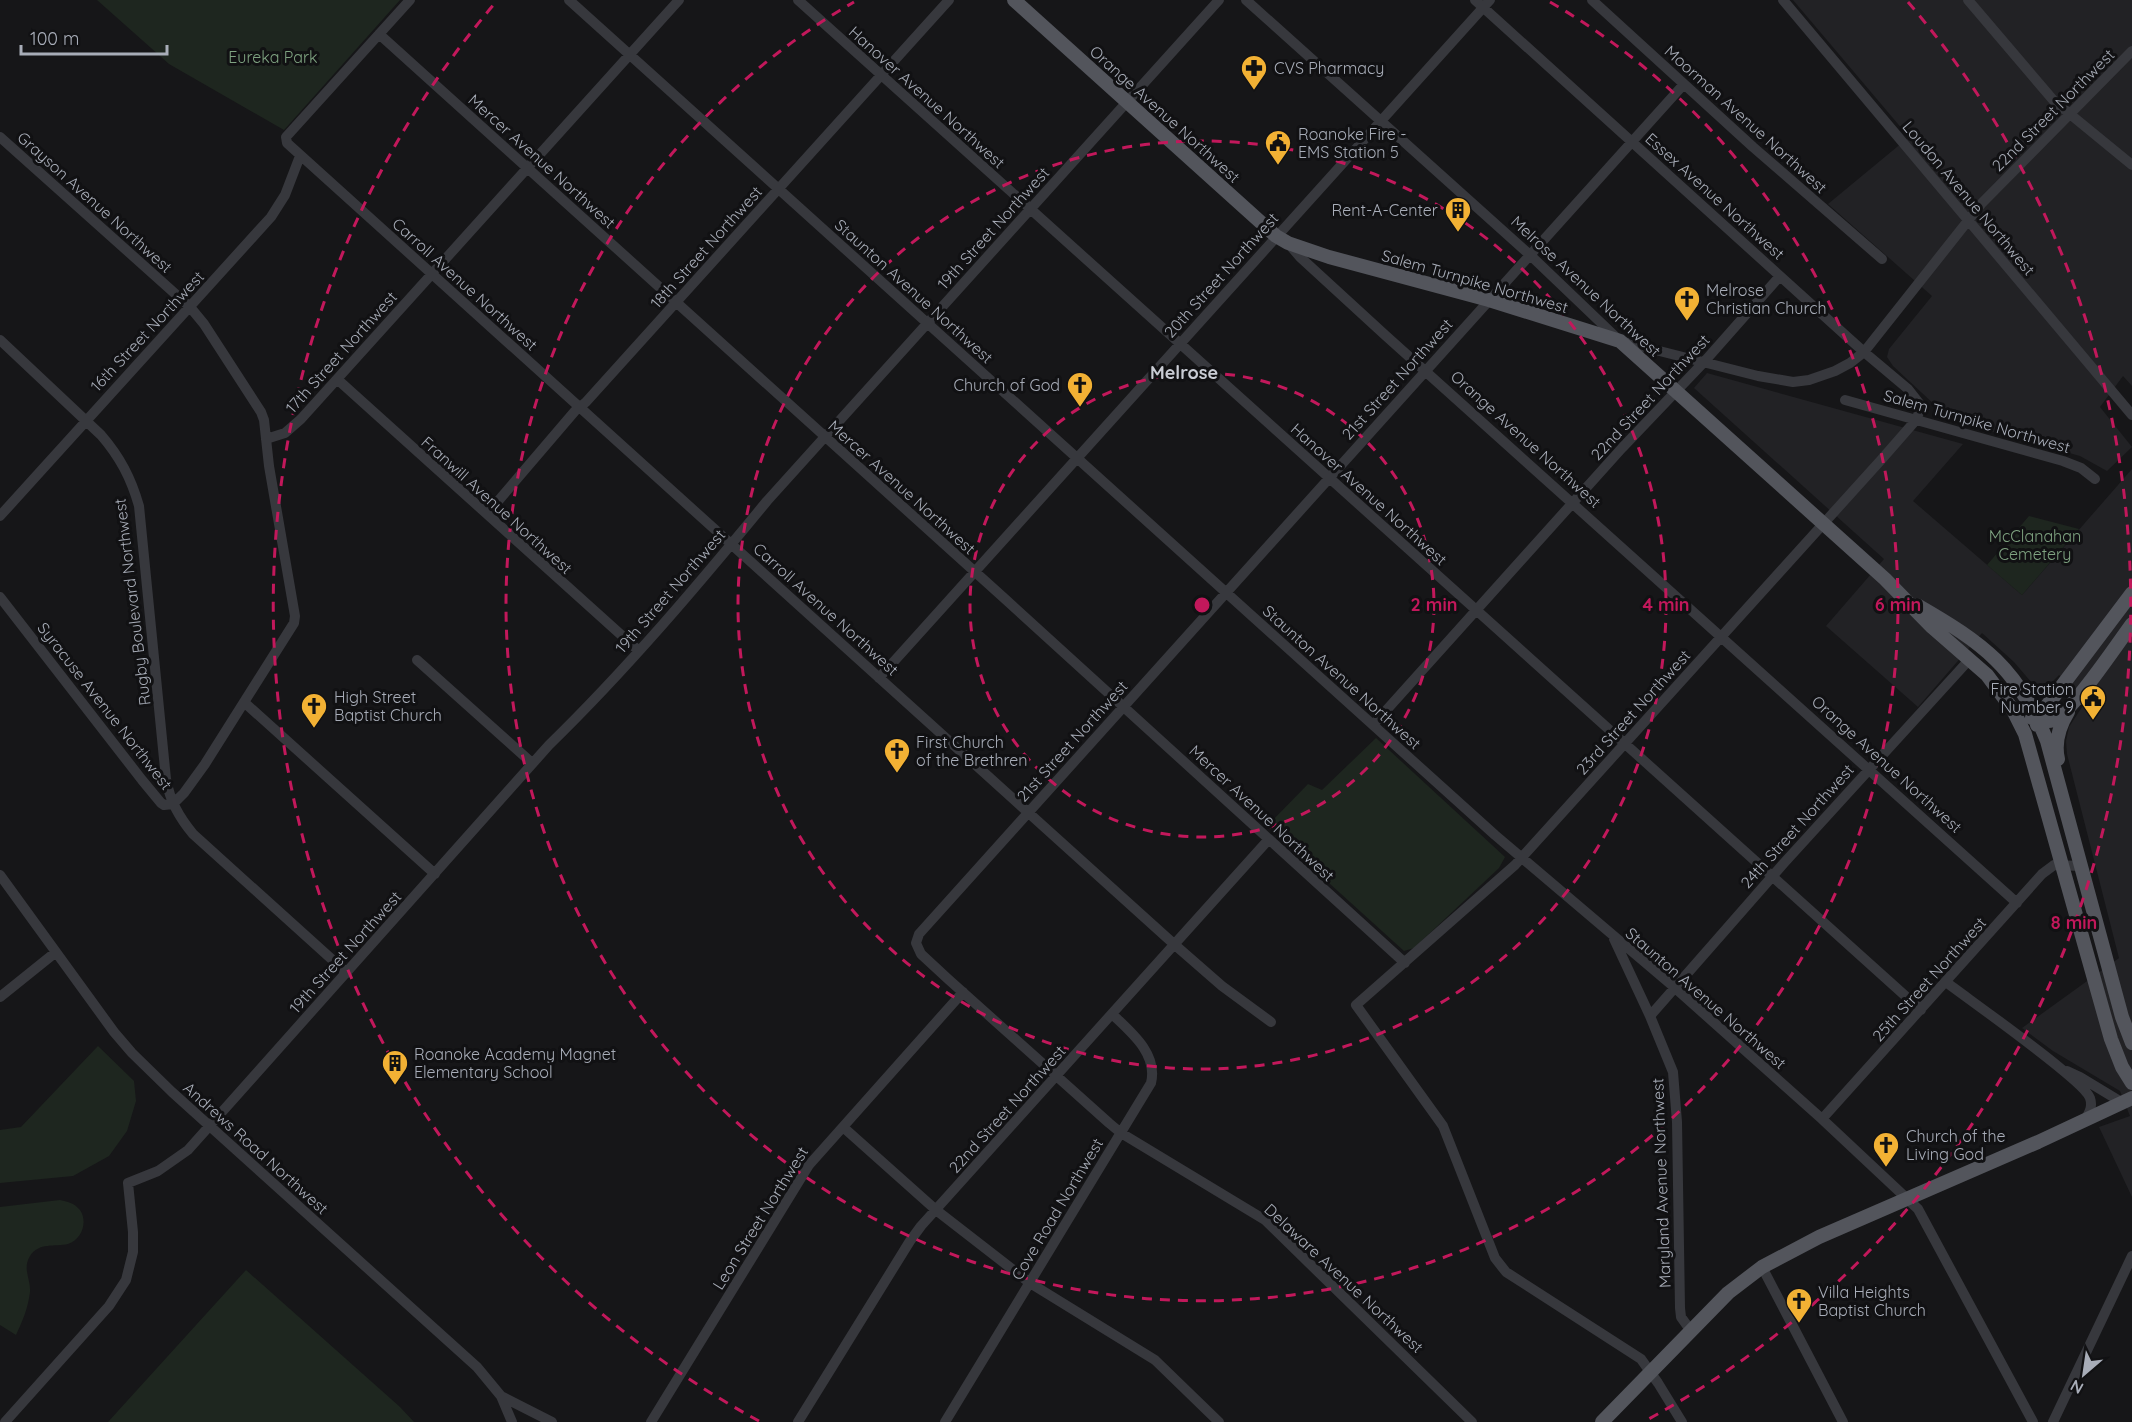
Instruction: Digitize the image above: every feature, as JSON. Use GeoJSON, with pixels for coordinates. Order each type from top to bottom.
{"type":"FeatureCollection","features":[{"type":"Feature","properties":{"kind":"main road","name":"Orange Avenue Northwest"},"geometry":{"type":"LineString","coordinates":[[1014,0],[1282,240]]}},
{"type":"Feature","properties":{"kind":"main road","name":"Salem Turnpike Northwest"},"geometry":{"type":"LineString","coordinates":[[1282,240],[1329,257],[1489,300],[1620,341]]}},
{"type":"Feature","properties":{"kind":"main road","name":"Melrose Avenue Northwest"},"geometry":{"type":"LineString","coordinates":[[1620,341],[1823,523],[1987,675],[2013,710],[2025,734],[2111,1039],[2122,1067],[2132,1083]]}},
{"type":"Feature","properties":{"kind":"main road"},"geometry":{"type":"LineString","coordinates":[[2032,759],[2032,741],[2039,721],[2064,683],[2132,592]]}},
{"type":"Feature","properties":{"kind":"main road","name":"Melrose Avenue Northwest"},"geometry":{"type":"LineString","coordinates":[[1902,597],[1973,640],[1998,662],[2031,704],[2047,741],[2080,866],[2132,1044]]}},
{"type":"Feature","properties":{"kind":"main road"},"geometry":{"type":"LineString","coordinates":[[2072,836],[2076,819],[2056,744],[2062,721],[2074,701],[2132,624]]}},
{"type":"Feature","properties":{"kind":"main road"},"geometry":{"type":"LineString","coordinates":[[1969,660],[1982,662],[1988,666],[2005,685],[2022,710],[2039,721],[2054,720],[2074,701]]}},
{"type":"Feature","properties":{"kind":"main road"},"geometry":{"type":"LineString","coordinates":[[2015,681],[2029,691],[2044,695],[2064,683]]}},
{"type":"Feature","properties":{"kind":"main road"},"geometry":{"type":"LineString","coordinates":[[1602,1422],[1728,1293],[1762,1267],[1812,1241],[2127,1100]]}},
{"type":"Feature","properties":{"kind":"street"},"geometry":{"type":"LineString","coordinates":[[379,34],[410,0]]}},
{"type":"Feature","properties":{"kind":"street","name":"Staunton Avenue Northwest"},"geometry":{"type":"LineString","coordinates":[[569,0],[1521,858],[1674,987],[1908,1199],[1918,1209],[1930,1229],[2033,1422]]}},
{"type":"Feature","properties":{"kind":"street","name":"17th Street Northwest"},"geometry":{"type":"LineString","coordinates":[[266,439],[277,437],[291,429],[679,0]]}},
{"type":"Feature","properties":{"kind":"street","name":"Hanover Avenue Northwest"},"geometry":{"type":"LineString","coordinates":[[798,0],[1921,1010]]}},
{"type":"Feature","properties":{"kind":"street","name":"18th Street Northwest"},"geometry":{"type":"LineString","coordinates":[[487,514],[949,0]]}},
{"type":"Feature","properties":{"kind":"street","name":"19th Street Northwest"},"geometry":{"type":"LineString","coordinates":[[5,1422],[109,1306],[126,1280],[133,1252],[128,1183],[158,1172],[188,1150],[532,763],[639,651],[825,437],[1219,0]]}},
{"type":"Feature","properties":{"kind":"street","name":"Melrose Avenue Northwest"},"geometry":{"type":"LineString","coordinates":[[1246,0],[1530,255],[1620,341]]}},
{"type":"Feature","properties":{"kind":"street","name":"Moorman Avenue Northwest"},"geometry":{"type":"LineString","coordinates":[[1592,0],[1882,260]]}},
{"type":"Feature","properties":{"kind":"street","name":"Loudon Avenue Northwest"},"geometry":{"type":"LineString","coordinates":[[1783,0],[2132,415]]}},
{"type":"Feature","properties":{"kind":"street"},"geometry":{"type":"LineString","coordinates":[[1968,0],[2054,101],[2069,116],[2132,165]]}},
{"type":"Feature","properties":{"kind":"street","name":"20th Street Northwest"},"geometry":{"type":"LineString","coordinates":[[879,678],[1179,343],[1282,240],[1380,120],[1483,2]]}},
{"type":"Feature","properties":{"kind":"street","name":"Essex Avenue Northwest"},"geometry":{"type":"LineString","coordinates":[[1483,2],[1632,141],[1916,398],[1920,410],[1916,420]]}},
{"type":"Feature","properties":{"kind":"street","name":"Carroll Avenue Northwest"},"geometry":{"type":"LineString","coordinates":[[379,34],[286,137],[286,141],[1175,945],[1222,986],[1271,1022]]}},
{"type":"Feature","properties":{"kind":"street","name":"Mercer Avenue Northwest"},"geometry":{"type":"LineString","coordinates":[[379,34],[1269,839],[1391,953],[1405,963]]}},
{"type":"Feature","properties":{"kind":"street","name":"22nd Street Northwest"},"geometry":{"type":"LineString","coordinates":[[1758,376],[1793,382],[1816,378],[1835,372],[1864,352],[1982,203],[2132,51]]}},
{"type":"Feature","properties":{"kind":"street","name":"21st Street Northwest"},"geometry":{"type":"LineString","coordinates":[[917,937],[1122,706],[1684,84]]}},
{"type":"Feature","properties":{"kind":"street","name":"Grayson Avenue Northwest"},"geometry":{"type":"LineString","coordinates":[[0,136],[190,308],[204,324],[261,412],[266,439]]}},
{"type":"Feature","properties":{"kind":"street","name":"16th Street Northwest"},"geometry":{"type":"LineString","coordinates":[[0,516],[271,217],[285,195],[300,156]]}},
{"type":"Feature","properties":{"kind":"street","name":"Orange Avenue Northwest"},"geometry":{"type":"LineString","coordinates":[[1282,240],[2017,903]]}},
{"type":"Feature","properties":{"kind":"street","name":"22nd Street Northwest"},"geometry":{"type":"LineString","coordinates":[[1373,724],[1780,276]]}},
{"type":"Feature","properties":{"kind":"street","name":"Rugby Boulevard Northwest"},"geometry":{"type":"LineString","coordinates":[[0,340],[86,420],[116,453],[128,472],[139,506],[166,778],[173,804]]}},
{"type":"Feature","properties":{"kind":"street","name":"Salem Turnpike Northwest"},"geometry":{"type":"LineString","coordinates":[[1620,341],[1758,376]]}},
{"type":"Feature","properties":{"kind":"street","name":"Franwill Avenue Northwest"},"geometry":{"type":"LineString","coordinates":[[337,379],[639,651]]}},
{"type":"Feature","properties":{"kind":"street","name":"Salem Turnpike Northwest"},"geometry":{"type":"LineString","coordinates":[[1845,400],[2062,461],[2081,468],[2096,480]]}},
{"type":"Feature","properties":{"kind":"street","name":"23rd Street Northwest"},"geometry":{"type":"LineString","coordinates":[[1651,1372],[1636,1356],[1523,1284],[1501,1267],[1443,1126],[1356,1005],[1480,897],[1521,858],[1916,420]]}},
{"type":"Feature","properties":{"kind":"street"},"geometry":{"type":"LineString","coordinates":[[173,804],[193,781],[245,703],[294,622],[295,616],[266,439]]}},
{"type":"Feature","properties":{"kind":"street","name":"Syracuse Avenue Northwest"},"geometry":{"type":"LineString","coordinates":[[0,597],[161,803],[169,806],[173,804],[183,823],[194,834],[347,973]]}},
{"type":"Feature","properties":{"kind":"street"},"geometry":{"type":"LineString","coordinates":[[417,660],[532,763]]}},
{"type":"Feature","properties":{"kind":"street","name":"24th Street Northwest"},"geometry":{"type":"LineString","coordinates":[[1650,1016],[1772,876],[1969,660]]}},
{"type":"Feature","properties":{"kind":"street"},"geometry":{"type":"LineString","coordinates":[[245,703],[435,874]]}},
{"type":"Feature","properties":{"kind":"street","name":"22nd Street Northwest"},"geometry":{"type":"LineString","coordinates":[[798,1422],[910,1241],[1269,839]]}},
{"type":"Feature","properties":{"kind":"street","name":"25th Street Northwest"},"geometry":{"type":"LineString","coordinates":[[1822,1119],[2050,866],[2061,866]]}},
{"type":"Feature","properties":{"kind":"street"},"geometry":{"type":"LineString","coordinates":[[2061,866],[2080,866]]}},
{"type":"Feature","properties":{"kind":"street","name":"Andrews Road Northwest"},"geometry":{"type":"LineString","coordinates":[[0,875],[132,1053],[209,1126],[477,1367],[501,1396],[512,1422]]}},
{"type":"Feature","properties":{"kind":"street","name":"Maryland Avenue Northwest"},"geometry":{"type":"LineString","coordinates":[[1613,936],[1668,1058],[1676,1091],[1680,1308],[1681,1317],[1691,1331]]}},
{"type":"Feature","properties":{"kind":"street","name":"Delaware Avenue Northwest"},"geometry":{"type":"LineString","coordinates":[[917,937],[916,943],[921,954],[1121,1133],[1265,1220],[1472,1422]]}},
{"type":"Feature","properties":{"kind":"street"},"geometry":{"type":"LineString","coordinates":[[0,997],[56,952]]}},
{"type":"Feature","properties":{"kind":"street"},"geometry":{"type":"LineString","coordinates":[[1946,982],[2061,1068],[2090,1098],[2091,1109],[2085,1120]]}},
{"type":"Feature","properties":{"kind":"street","name":"Leon Street Northwest"},"geometry":{"type":"LineString","coordinates":[[651,1422],[809,1165],[963,992]]}},
{"type":"Feature","properties":{"kind":"street","name":"Cove Road Northwest"},"geometry":{"type":"LineString","coordinates":[[945,1422],[1151,1083],[1153,1067],[1149,1057],[1139,1042],[1113,1014]]}},
{"type":"Feature","properties":{"kind":"street"},"geometry":{"type":"LineString","coordinates":[[2061,1068],[2127,1100]]}},
{"type":"Feature","properties":{"kind":"street"},"geometry":{"type":"LineString","coordinates":[[843,1127],[936,1210],[1030,1283],[1155,1360],[1219,1422]]}},
{"type":"Feature","properties":{"kind":"street"},"geometry":{"type":"LineString","coordinates":[[2053,1422],[2132,1256]]}},
{"type":"Feature","properties":{"kind":"street"},"geometry":{"type":"LineString","coordinates":[[1762,1267],[1843,1422]]}},
{"type":"Feature","properties":{"kind":"street"},"geometry":{"type":"LineString","coordinates":[[1651,1372],[1682,1422]]}},
{"type":"Feature","properties":{"kind":"street"},"geometry":{"type":"LineString","coordinates":[[501,1396],[552,1422]]}},
{"type":"Feature","properties":{"kind":"shaded area"},"geometry":{"type":"Polygon","coordinates":[[[1793,0],[2132,0],[2132,386],[2123,376],[2100,407],[2132,447],[2107,471],[2080,456],[1951,420],[1893,366],[1887,357],[1889,349],[1932,296],[1828,204],[1909,137],[1793,0]]]}},
{"type":"Feature","properties":{"kind":"shaded area"},"geometry":{"type":"Polygon","coordinates":[[[1707,373],[1963,444],[1913,501],[2022,595],[2132,469],[2132,1197],[2099,1127],[2130,1116],[2120,1091],[2053,1051],[2022,1028],[2119,958],[2067,754],[2066,741],[2069,727],[2088,698],[2059,675],[2051,683],[2042,686],[2032,683],[2014,662],[1982,633],[1918,707],[1826,626],[1884,559],[1694,388],[1707,373]]]}},
{"type":"Feature","properties":{"kind":"green space","name":"Eureka Park"},"geometry":{"type":"Polygon","coordinates":[[[97,0],[400,0],[284,130],[169,64],[97,0]]]}},
{"type":"Feature","properties":{"kind":"green space","name":"McClanahan Cemetery"},"geometry":{"type":"Polygon","coordinates":[[[2029,516],[2079,529],[2022,595],[1987,565],[2029,516]]]}},
{"type":"Feature","properties":{"kind":"green space"},"geometry":{"type":"Polygon","coordinates":[[[1376,738],[1505,857],[1499,868],[1414,948],[1404,951],[1308,864],[1270,823],[1308,784],[1322,790],[1376,738]]]}},
{"type":"Feature","properties":{"kind":"green space"},"geometry":{"type":"Polygon","coordinates":[[[98,1046],[134,1081],[136,1101],[127,1131],[109,1156],[73,1176],[0,1183],[0,1130],[21,1127],[98,1046]]]}},
{"type":"Feature","properties":{"kind":"green space"},"geometry":{"type":"Polygon","coordinates":[[[60,1200],[71,1203],[80,1210],[83,1220],[82,1230],[73,1242],[43,1247],[30,1256],[27,1265],[29,1298],[16,1335],[0,1325],[0,1207],[60,1200]]]}},
{"type":"Feature","properties":{"kind":"green space"},"geometry":{"type":"Polygon","coordinates":[[[246,1270],[400,1407],[414,1422],[108,1422],[246,1270]]]}},
{"type":"Feature","properties":{"kind":"place","name":"CVS Pharmacy"},"geometry":{"type":"Point","coordinates":[1254,91]}},
{"type":"Feature","properties":{"kind":"place","name":"Roanoke Fire - EMS Station 5"},"geometry":{"type":"Point","coordinates":[1278,166]}},
{"type":"Feature","properties":{"kind":"place","name":"Rent-A-Center"},"geometry":{"type":"Point","coordinates":[1458,233]}},
{"type":"Feature","properties":{"kind":"place","name":"Melrose Christian Church"},"geometry":{"type":"Point","coordinates":[1687,322]}},
{"type":"Feature","properties":{"kind":"place","name":"Church of God"},"geometry":{"type":"Point","coordinates":[1080,408]}},
{"type":"Feature","properties":{"kind":"place","name":"Fire Station Number 9"},"geometry":{"type":"Point","coordinates":[2093,721]}},
{"type":"Feature","properties":{"kind":"place","name":"High Street Baptist Church"},"geometry":{"type":"Point","coordinates":[314,729]}},
{"type":"Feature","properties":{"kind":"place","name":"First Church of the Brethren"},"geometry":{"type":"Point","coordinates":[897,774]}},
{"type":"Feature","properties":{"kind":"place","name":"Roanoke Academy Magnet Elementary School"},"geometry":{"type":"Point","coordinates":[395,1086]}},
{"type":"Feature","properties":{"kind":"place","name":"Church of the Living God"},"geometry":{"type":"Point","coordinates":[1886,1168]}},
{"type":"Feature","properties":{"kind":"place","name":"Villa Heights Baptist Church"},"geometry":{"type":"Point","coordinates":[1799,1324]}},
{"type":"Feature","properties":{"kind":"district","name":"Melrose"},"geometry":{"type":"Point","coordinates":[1184,372]}}]}
